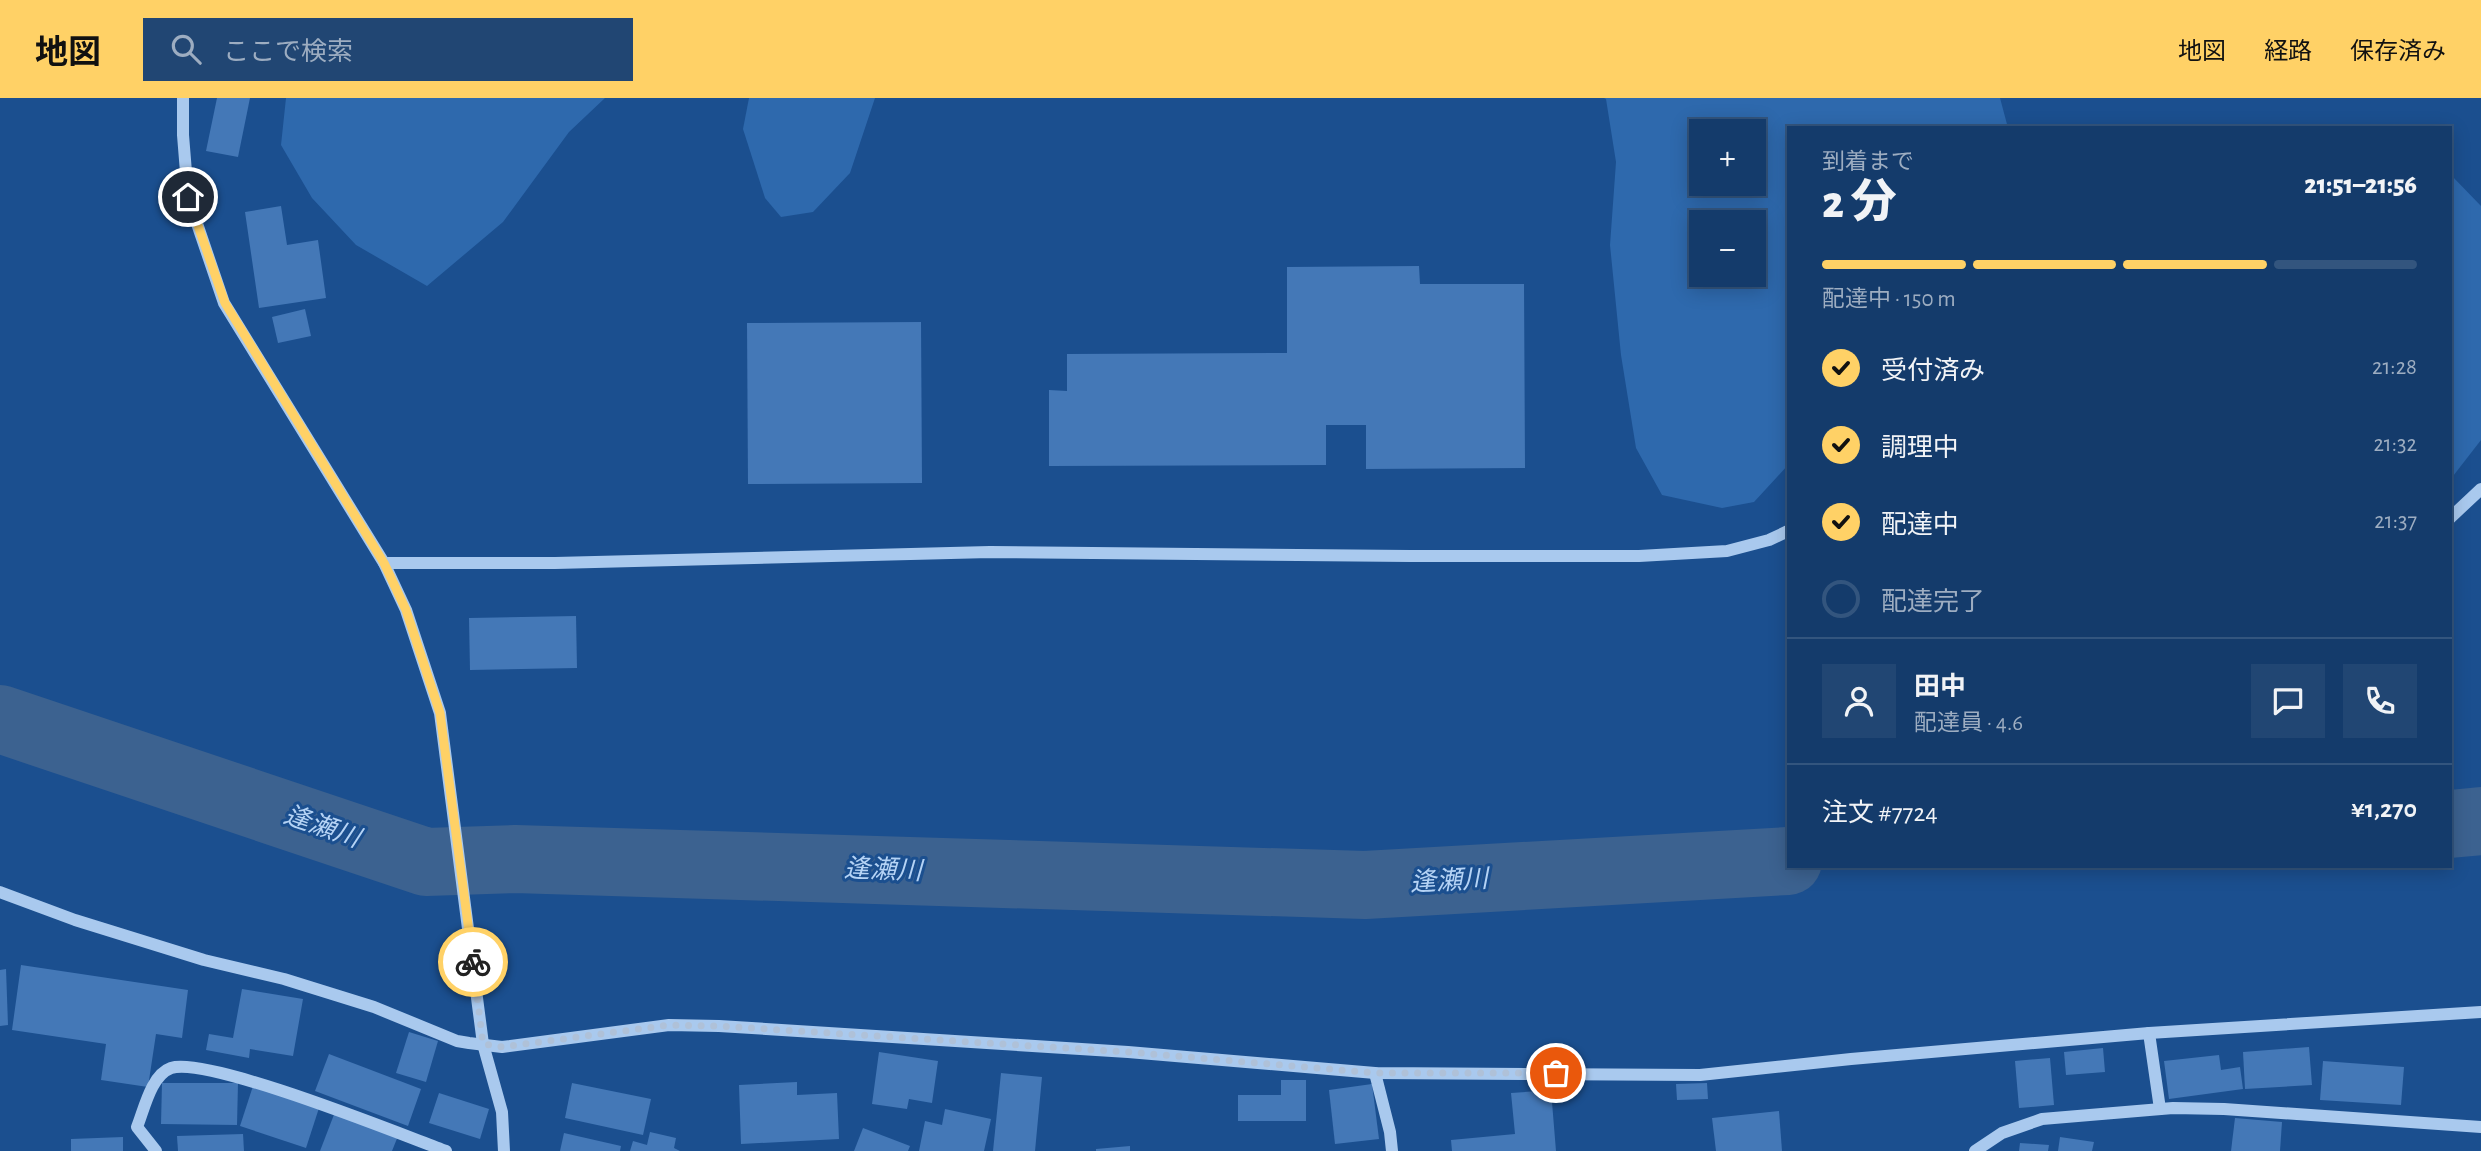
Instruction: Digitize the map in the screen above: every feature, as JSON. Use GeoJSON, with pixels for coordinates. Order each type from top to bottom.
{"type":"FeatureCollection","features":[{"type":"Feature","properties":{"kind":"street"},"geometry":{"type":"LineString","coordinates":[[183,98],[188,197],[225,303],[384,563],[406,610],[440,713],[483,1044],[502,1112],[504,1151]]}},
{"type":"Feature","properties":{"kind":"street"},"geometry":{"type":"LineString","coordinates":[[2452,517],[2481,489]]}},
{"type":"Feature","properties":{"kind":"street"},"geometry":{"type":"LineString","coordinates":[[384,563],[555,563],[990,552],[1639,555],[1727,551],[1769,540],[1787,531]]}},
{"type":"Feature","properties":{"kind":"street"},"geometry":{"type":"LineString","coordinates":[[0,892],[75,920],[204,960],[284,979],[374,1007],[457,1041],[502,1047],[669,1025],[719,1026],[1114,1051],[1376,1073],[1700,1075],[2149,1033],[2481,1012]]}},
{"type":"Feature","properties":{"kind":"street"},"geometry":{"type":"LineString","coordinates":[[2149,1033],[2160,1109]]}},
{"type":"Feature","properties":{"kind":"street"},"geometry":{"type":"LineString","coordinates":[[156,1151],[137,1127],[160,1075],[172,1068],[201,1069],[289,1093],[446,1151]]}},
{"type":"Feature","properties":{"kind":"street"},"geometry":{"type":"LineString","coordinates":[[1376,1073],[1392,1151]]}},
{"type":"Feature","properties":{"kind":"street"},"geometry":{"type":"LineString","coordinates":[[1975,1151],[2002,1133],[2042,1119],[2160,1109],[2224,1109],[2481,1127]]}},
{"type":"Feature","properties":{"kind":"shaded area"},"geometry":{"type":"Polygon","coordinates":[[[286,98],[605,98],[569,132],[503,222],[427,286],[356,245],[312,198],[281,145],[286,98]]]}},
{"type":"Feature","properties":{"kind":"shaded area"},"geometry":{"type":"Polygon","coordinates":[[[749,98],[875,98],[850,173],[813,212],[781,217],[765,198],[743,129],[749,98]]]}},
{"type":"Feature","properties":{"kind":"shaded area"},"geometry":{"type":"Polygon","coordinates":[[[1604,98],[2000,98],[2007,126],[1787,126],[1787,466],[1754,502],[1722,508],[1662,495],[1636,448],[1621,355],[1610,245],[1616,162],[1604,98]]]}},
{"type":"Feature","properties":{"kind":"shaded area"},"geometry":{"type":"Polygon","coordinates":[[[2452,176],[2481,206],[2481,440],[2452,477],[2452,176]]]}},
{"type":"Feature","properties":{"kind":"building"},"geometry":{"type":"Polygon","coordinates":[[[217,98],[250,98],[238,157],[206,151],[217,98]]]}},
{"type":"Feature","properties":{"kind":"building"},"geometry":{"type":"Polygon","coordinates":[[[281,206],[287,245],[318,240],[326,298],[259,308],[245,212],[281,206]]]}},
{"type":"Feature","properties":{"kind":"building"},"geometry":{"type":"Polygon","coordinates":[[[1419,266],[1420,284],[1524,284],[1525,468],[1366,469],[1366,425],[1326,425],[1326,465],[1049,466],[1049,390],[1067,391],[1067,354],[1287,353],[1287,267],[1419,266]]]}},
{"type":"Feature","properties":{"kind":"building"},"geometry":{"type":"Polygon","coordinates":[[[305,309],[311,336],[278,343],[272,317],[305,309]]]}},
{"type":"Feature","properties":{"kind":"building"},"geometry":{"type":"Polygon","coordinates":[[[921,322],[922,483],[748,484],[747,323],[921,322]]]}},
{"type":"Feature","properties":{"kind":"building"},"geometry":{"type":"Polygon","coordinates":[[[576,616],[577,668],[470,670],[469,618],[576,616]]]}},
{"type":"Feature","properties":{"kind":"building"},"geometry":{"type":"Polygon","coordinates":[[[21,965],[188,990],[182,1038],[156,1034],[148,1087],[101,1080],[106,1044],[12,1030],[21,965]]]}},
{"type":"Feature","properties":{"kind":"building"},"geometry":{"type":"Polygon","coordinates":[[[6,969],[8,1025],[0,1026],[0,970],[6,969]]]}},
{"type":"Feature","properties":{"kind":"building"},"geometry":{"type":"Polygon","coordinates":[[[242,989],[303,999],[293,1056],[250,1049],[249,1058],[206,1050],[209,1034],[233,1038],[242,989]]]}},
{"type":"Feature","properties":{"kind":"building"},"geometry":{"type":"Polygon","coordinates":[[[409,1032],[438,1041],[426,1082],[396,1073],[409,1032]]]}},
{"type":"Feature","properties":{"kind":"building"},"geometry":{"type":"Polygon","coordinates":[[[2309,1047],[2312,1085],[2245,1089],[2243,1052],[2309,1047]]]}},
{"type":"Feature","properties":{"kind":"building"},"geometry":{"type":"Polygon","coordinates":[[[2103,1048],[2105,1072],[2066,1075],[2064,1052],[2103,1048]]]}},
{"type":"Feature","properties":{"kind":"building"},"geometry":{"type":"Polygon","coordinates":[[[879,1052],[938,1061],[932,1103],[909,1099],[907,1109],[872,1104],[879,1052]]]}},
{"type":"Feature","properties":{"kind":"building"},"geometry":{"type":"Polygon","coordinates":[[[329,1054],[421,1089],[408,1126],[315,1091],[329,1054]]]}},
{"type":"Feature","properties":{"kind":"building"},"geometry":{"type":"Polygon","coordinates":[[[2219,1055],[2221,1070],[2240,1067],[2243,1089],[2169,1099],[2164,1061],[2219,1055]]]}},
{"type":"Feature","properties":{"kind":"building"},"geometry":{"type":"Polygon","coordinates":[[[2050,1058],[2054,1105],[2019,1108],[2015,1061],[2050,1058]]]}},
{"type":"Feature","properties":{"kind":"building"},"geometry":{"type":"Polygon","coordinates":[[[2323,1061],[2404,1067],[2401,1105],[2320,1100],[2323,1061]]]}},
{"type":"Feature","properties":{"kind":"building"},"geometry":{"type":"Polygon","coordinates":[[[1001,1073],[1042,1077],[1035,1151],[993,1151],[1001,1073]]]}},
{"type":"Feature","properties":{"kind":"building"},"geometry":{"type":"Polygon","coordinates":[[[1281,1080],[1306,1080],[1306,1121],[1238,1121],[1238,1095],[1281,1095],[1281,1080]]]}},
{"type":"Feature","properties":{"kind":"building"},"geometry":{"type":"Polygon","coordinates":[[[797,1082],[797,1095],[837,1093],[839,1139],[741,1144],[739,1085],[797,1082]]]}},
{"type":"Feature","properties":{"kind":"building"},"geometry":{"type":"Polygon","coordinates":[[[162,1083],[238,1083],[237,1125],[161,1124],[162,1083]]]}},
{"type":"Feature","properties":{"kind":"building"},"geometry":{"type":"Polygon","coordinates":[[[572,1083],[651,1099],[643,1135],[565,1118],[572,1083]]]}},
{"type":"Feature","properties":{"kind":"building"},"geometry":{"type":"Polygon","coordinates":[[[1707,1083],[1708,1099],[1677,1100],[1676,1084],[1707,1083]]]}},
{"type":"Feature","properties":{"kind":"building"},"geometry":{"type":"Polygon","coordinates":[[[1372,1084],[1379,1139],[1335,1144],[1329,1090],[1372,1084]]]}},
{"type":"Feature","properties":{"kind":"building"},"geometry":{"type":"Polygon","coordinates":[[[253,1086],[319,1108],[306,1148],[240,1126],[253,1086]]]}},
{"type":"Feature","properties":{"kind":"building"},"geometry":{"type":"Polygon","coordinates":[[[1551,1090],[1556,1151],[1452,1151],[1451,1140],[1515,1134],[1511,1093],[1551,1090]]]}},
{"type":"Feature","properties":{"kind":"building"},"geometry":{"type":"Polygon","coordinates":[[[439,1093],[489,1109],[480,1139],[429,1123],[439,1093]]]}},
{"type":"Feature","properties":{"kind":"building"},"geometry":{"type":"Polygon","coordinates":[[[945,1109],[991,1119],[984,1151],[919,1151],[925,1121],[942,1125],[945,1109]]]}},
{"type":"Feature","properties":{"kind":"building"},"geometry":{"type":"Polygon","coordinates":[[[1779,1111],[1782,1151],[1716,1151],[1712,1118],[1779,1111]]]}},
{"type":"Feature","properties":{"kind":"building"},"geometry":{"type":"Polygon","coordinates":[[[335,1112],[398,1136],[392,1151],[320,1151],[335,1112]]]}},
{"type":"Feature","properties":{"kind":"building"},"geometry":{"type":"Polygon","coordinates":[[[2235,1118],[2282,1122],[2280,1151],[2231,1151],[2235,1118]]]}},
{"type":"Feature","properties":{"kind":"building"},"geometry":{"type":"Polygon","coordinates":[[[863,1128],[910,1146],[908,1151],[854,1151],[863,1128]]]}},
{"type":"Feature","properties":{"kind":"building"},"geometry":{"type":"Polygon","coordinates":[[[650,1132],[676,1138],[674,1148],[680,1151],[630,1151],[633,1141],[647,1145],[650,1132]]]}},
{"type":"Feature","properties":{"kind":"building"},"geometry":{"type":"Polygon","coordinates":[[[564,1133],[621,1146],[620,1151],[560,1151],[564,1133]]]}},
{"type":"Feature","properties":{"kind":"building"},"geometry":{"type":"Polygon","coordinates":[[[243,1134],[244,1151],[178,1151],[177,1136],[243,1134]]]}},
{"type":"Feature","properties":{"kind":"building"},"geometry":{"type":"Polygon","coordinates":[[[123,1137],[123,1151],[71,1151],[71,1139],[123,1137]]]}},
{"type":"Feature","properties":{"kind":"building"},"geometry":{"type":"Polygon","coordinates":[[[2060,1137],[2094,1142],[2092,1151],[2058,1151],[2060,1137]]]}},
{"type":"Feature","properties":{"kind":"building"},"geometry":{"type":"Polygon","coordinates":[[[2020,1143],[2049,1145],[2048,1151],[2019,1151],[2020,1143]]]}},
{"type":"Feature","properties":{"kind":"building"},"geometry":{"type":"Polygon","coordinates":[[[1130,1146],[1130,1151],[1096,1151],[1096,1149],[1130,1146]]]}},
{"type":"Feature","properties":{"kind":"waterway","name":"逢瀬川"},"geometry":{"type":"LineString","coordinates":[[0,719],[426,862],[515,859],[1365,885],[1787,861]]}},
{"type":"Feature","properties":{"kind":"waterway","name":"逢瀬川"},"geometry":{"type":"LineString","coordinates":[[2452,824],[2481,821]]}},
{"type":"Feature","properties":{"kind":"way so far"},"geometry":{"type":"LineString","coordinates":[[473,962],[483,1044],[502,1047],[669,1025],[719,1026],[1128,1052],[1376,1073],[1556,1073]]}},
{"type":"Feature","properties":{"kind":"route"},"geometry":{"type":"LineString","coordinates":[[188,197],[225,303],[384,563],[406,610],[440,713],[473,962]]}}]}
